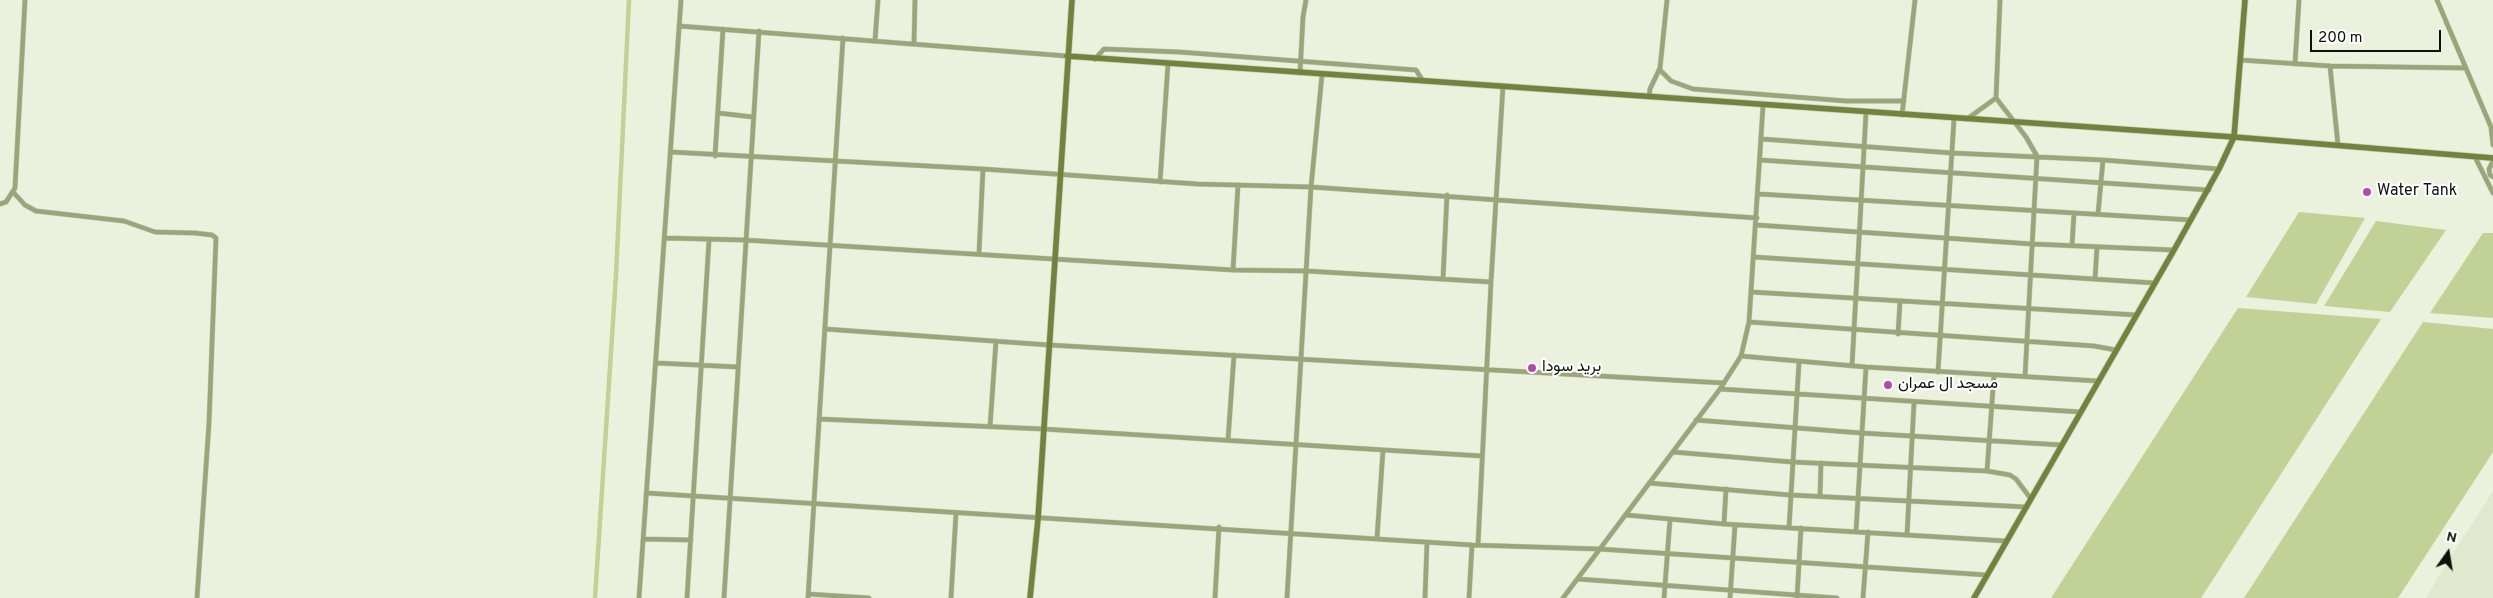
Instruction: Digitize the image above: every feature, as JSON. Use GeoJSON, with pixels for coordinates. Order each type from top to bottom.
{"type":"FeatureCollection","features":[{"type":"Feature","properties":{"kind":"street"},"geometry":{"type":"LineString","coordinates":[[0,204],[6,202],[13,192],[26,0]]}},
{"type":"Feature","properties":{"kind":"street"},"geometry":{"type":"LineString","coordinates":[[639,598],[681,0]]}},
{"type":"Feature","properties":{"kind":"street"},"geometry":{"type":"LineString","coordinates":[[875,40],[878,0]]}},
{"type":"Feature","properties":{"kind":"street"},"geometry":{"type":"LineString","coordinates":[[914,44],[915,0]]}},
{"type":"Feature","properties":{"kind":"street"},"geometry":{"type":"LineString","coordinates":[[1030,598],[1038,518],[1072,0]]}},
{"type":"Feature","properties":{"kind":"street"},"geometry":{"type":"LineString","coordinates":[[1300,73],[1306,0]]}},
{"type":"Feature","properties":{"kind":"street"},"geometry":{"type":"LineString","coordinates":[[1649,97],[1650,89],[1660,70],[1666,0]]}},
{"type":"Feature","properties":{"kind":"street"},"geometry":{"type":"LineString","coordinates":[[1902,115],[1916,0]]}},
{"type":"Feature","properties":{"kind":"street"},"geometry":{"type":"LineString","coordinates":[[2000,0],[1996,98],[2015,122],[2037,156],[2024,376]]}},
{"type":"Feature","properties":{"kind":"street"},"geometry":{"type":"LineString","coordinates":[[1974,598],[2208,190],[2234,137],[2245,0]]}},
{"type":"Feature","properties":{"kind":"street"},"geometry":{"type":"LineString","coordinates":[[2295,64],[2299,0]]}},
{"type":"Feature","properties":{"kind":"street"},"geometry":{"type":"LineString","coordinates":[[2437,0],[2491,127],[2493,144]]}},
{"type":"Feature","properties":{"kind":"street"},"geometry":{"type":"LineString","coordinates":[[679,26],[1168,64],[2338,145],[2493,159],[2489,169],[2490,175],[2493,177]]}},
{"type":"Feature","properties":{"kind":"street"},"geometry":{"type":"LineString","coordinates":[[715,156],[723,29]]}},
{"type":"Feature","properties":{"kind":"street"},"geometry":{"type":"LineString","coordinates":[[724,598],[744,240],[759,32]]}},
{"type":"Feature","properties":{"kind":"street"},"geometry":{"type":"LineString","coordinates":[[843,38],[808,596],[868,598]]}},
{"type":"Feature","properties":{"kind":"street"},"geometry":{"type":"LineString","coordinates":[[1096,58],[1101,50],[1114,49],[1416,70],[1423,81]]}},
{"type":"Feature","properties":{"kind":"street"},"geometry":{"type":"LineString","coordinates":[[2240,60],[2330,66],[2466,68]]}},
{"type":"Feature","properties":{"kind":"street"},"geometry":{"type":"LineString","coordinates":[[1160,182],[1168,64]]}},
{"type":"Feature","properties":{"kind":"street"},"geometry":{"type":"LineString","coordinates":[[2330,66],[2338,145]]}},
{"type":"Feature","properties":{"kind":"street"},"geometry":{"type":"LineString","coordinates":[[1660,70],[1671,81],[1693,89],[1837,101],[1904,101]]}},
{"type":"Feature","properties":{"kind":"street"},"geometry":{"type":"LineString","coordinates":[[1287,598],[1289,532],[1312,187],[1322,75]]}},
{"type":"Feature","properties":{"kind":"street"},"geometry":{"type":"LineString","coordinates":[[1478,545],[1503,86]]}},
{"type":"Feature","properties":{"kind":"street"},"geometry":{"type":"LineString","coordinates":[[1966,120],[1996,98]]}},
{"type":"Feature","properties":{"kind":"street"},"geometry":{"type":"LineString","coordinates":[[1563,598],[1720,390],[1742,356],[1749,322],[1764,106]]}},
{"type":"Feature","properties":{"kind":"street"},"geometry":{"type":"LineString","coordinates":[[1852,366],[1866,112]]}},
{"type":"Feature","properties":{"kind":"street"},"geometry":{"type":"LineString","coordinates":[[718,113],[752,117]]}},
{"type":"Feature","properties":{"kind":"street"},"geometry":{"type":"LineString","coordinates":[[1938,372],[1954,119]]}},
{"type":"Feature","properties":{"kind":"street"},"geometry":{"type":"LineString","coordinates":[[1762,139],[1952,153],[2037,156],[2219,169]]}},
{"type":"Feature","properties":{"kind":"street"},"geometry":{"type":"LineString","coordinates":[[671,152],[750,158],[835,160],[983,169],[1160,182],[1312,187],[1447,195],[1757,218]]}},
{"type":"Feature","properties":{"kind":"street"},"geometry":{"type":"LineString","coordinates":[[2475,157],[2493,193]]}},
{"type":"Feature","properties":{"kind":"street"},"geometry":{"type":"LineString","coordinates":[[1760,160],[2208,190]]}},
{"type":"Feature","properties":{"kind":"street"},"geometry":{"type":"LineString","coordinates":[[2098,214],[2103,160]]}},
{"type":"Feature","properties":{"kind":"street"},"geometry":{"type":"LineString","coordinates":[[979,254],[983,169]]}},
{"type":"Feature","properties":{"kind":"street"},"geometry":{"type":"LineString","coordinates":[[1233,270],[1238,185]]}},
{"type":"Feature","properties":{"kind":"street"},"geometry":{"type":"LineString","coordinates":[[13,192],[25,205],[36,212],[124,221],[156,232],[195,233],[212,235],[216,238],[209,423],[197,598]]}},
{"type":"Feature","properties":{"kind":"street"},"geometry":{"type":"LineString","coordinates":[[1758,194],[2191,220]]}},
{"type":"Feature","properties":{"kind":"street"},"geometry":{"type":"LineString","coordinates":[[1443,279],[1447,195]]}},
{"type":"Feature","properties":{"kind":"street"},"geometry":{"type":"LineString","coordinates":[[2072,246],[2074,213]]}},
{"type":"Feature","properties":{"kind":"street"},"geometry":{"type":"LineString","coordinates":[[1757,225],[1859,234],[2174,250]]}},
{"type":"Feature","properties":{"kind":"street"},"geometry":{"type":"LineString","coordinates":[[665,238],[744,240],[1233,270],[1307,271],[1491,282]]}},
{"type":"Feature","properties":{"kind":"street"},"geometry":{"type":"LineString","coordinates":[[687,598],[709,240]]}},
{"type":"Feature","properties":{"kind":"street"},"geometry":{"type":"LineString","coordinates":[[2095,279],[2097,247]]}},
{"type":"Feature","properties":{"kind":"street"},"geometry":{"type":"LineString","coordinates":[[1754,257],[1857,266],[2155,283]]}},
{"type":"Feature","properties":{"kind":"street"},"geometry":{"type":"LineString","coordinates":[[1751,292],[1900,302],[2137,314]]}},
{"type":"Feature","properties":{"kind":"street"},"geometry":{"type":"LineString","coordinates":[[1898,334],[1900,302]]}},
{"type":"Feature","properties":{"kind":"street"},"geometry":{"type":"LineString","coordinates":[[1749,322],[1898,334],[2094,346],[2116,350]]}},
{"type":"Feature","properties":{"kind":"street"},"geometry":{"type":"LineString","coordinates":[[825,329],[996,342],[1724,383]]}},
{"type":"Feature","properties":{"kind":"street"},"geometry":{"type":"LineString","coordinates":[[990,427],[996,342]]}},
{"type":"Feature","properties":{"kind":"street"},"geometry":{"type":"LineString","coordinates":[[1228,440],[1234,355]]}},
{"type":"Feature","properties":{"kind":"street"},"geometry":{"type":"LineString","coordinates":[[1742,356],[1866,367],[2098,381]]}},
{"type":"Feature","properties":{"kind":"street"},"geometry":{"type":"LineString","coordinates":[[1788,528],[1799,362]]}},
{"type":"Feature","properties":{"kind":"street"},"geometry":{"type":"LineString","coordinates":[[657,363],[738,367]]}},
{"type":"Feature","properties":{"kind":"street"},"geometry":{"type":"LineString","coordinates":[[1856,531],[1866,367]]}},
{"type":"Feature","properties":{"kind":"street"},"geometry":{"type":"LineString","coordinates":[[1987,471],[1994,375]]}},
{"type":"Feature","properties":{"kind":"street"},"geometry":{"type":"LineString","coordinates":[[1720,390],[2081,412]]}},
{"type":"Feature","properties":{"kind":"street"},"geometry":{"type":"LineString","coordinates":[[1907,535],[1914,402]]}},
{"type":"Feature","properties":{"kind":"street"},"geometry":{"type":"LineString","coordinates":[[819,419],[1043,429],[1482,456]]}},
{"type":"Feature","properties":{"kind":"street"},"geometry":{"type":"LineString","coordinates":[[1696,420],[1861,433],[2062,444]]}},
{"type":"Feature","properties":{"kind":"street"},"geometry":{"type":"LineString","coordinates":[[1377,538],[1383,450]]}},
{"type":"Feature","properties":{"kind":"street"},"geometry":{"type":"LineString","coordinates":[[1672,452],[1792,462],[1987,471],[2010,475],[2016,479],[2031,499]]}},
{"type":"Feature","properties":{"kind":"street"},"geometry":{"type":"LineString","coordinates":[[1820,496],[1821,463]]}},
{"type":"Feature","properties":{"kind":"street"},"geometry":{"type":"LineString","coordinates":[[1649,482],[1790,495],[2027,507]]}},
{"type":"Feature","properties":{"kind":"street"},"geometry":{"type":"LineString","coordinates":[[1724,524],[1726,489]]}},
{"type":"Feature","properties":{"kind":"street"},"geometry":{"type":"LineString","coordinates":[[646,493],[956,514],[1220,527],[1472,545],[1600,549],[1987,575]]}},
{"type":"Feature","properties":{"kind":"street"},"geometry":{"type":"LineString","coordinates":[[951,598],[956,514]]}},
{"type":"Feature","properties":{"kind":"street"},"geometry":{"type":"LineString","coordinates":[[1626,515],[1724,524],[2006,541]]}},
{"type":"Feature","properties":{"kind":"street"},"geometry":{"type":"LineString","coordinates":[[1664,598],[1670,520]]}},
{"type":"Feature","properties":{"kind":"street"},"geometry":{"type":"LineString","coordinates":[[1730,598],[1735,524]]}},
{"type":"Feature","properties":{"kind":"street"},"geometry":{"type":"LineString","coordinates":[[1215,598],[1220,527]]}},
{"type":"Feature","properties":{"kind":"street"},"geometry":{"type":"LineString","coordinates":[[1797,596],[1801,528]]}},
{"type":"Feature","properties":{"kind":"street"},"geometry":{"type":"LineString","coordinates":[[1863,598],[1868,532]]}},
{"type":"Feature","properties":{"kind":"street"},"geometry":{"type":"LineString","coordinates":[[644,538],[691,540]]}},
{"type":"Feature","properties":{"kind":"street"},"geometry":{"type":"LineString","coordinates":[[1425,598],[1428,542]]}},
{"type":"Feature","properties":{"kind":"street"},"geometry":{"type":"LineString","coordinates":[[1469,598],[1472,545]]}},
{"type":"Feature","properties":{"kind":"street"},"geometry":{"type":"LineString","coordinates":[[1578,579],[1837,598]]}},
{"type":"Feature","properties":{"kind":"shaded area"},"geometry":{"type":"Polygon","coordinates":[[[2299,212],[2365,218],[2316,304],[2246,297],[2299,212]]]}},
{"type":"Feature","properties":{"kind":"shaded area"},"geometry":{"type":"Polygon","coordinates":[[[2376,221],[2446,230],[2390,312],[2324,306],[2376,221]]]}},
{"type":"Feature","properties":{"kind":"shaded area"},"geometry":{"type":"Polygon","coordinates":[[[2483,233],[2493,233],[2493,318],[2430,313],[2483,233]]]}},
{"type":"Feature","properties":{"kind":"shaded area"},"geometry":{"type":"Polygon","coordinates":[[[2238,308],[2381,319],[2201,598],[2051,598],[2238,308]]]}},
{"type":"Feature","properties":{"kind":"shaded area"},"geometry":{"type":"Polygon","coordinates":[[[2423,322],[2493,329],[2493,452],[2398,598],[2244,598],[2423,322]]]}},
{"type":"Feature","properties":{"kind":"shaded area"},"geometry":{"type":"Polygon","coordinates":[[[2493,491],[2493,598],[2426,598],[2440,574],[2493,491]]]}},
{"type":"Feature","properties":{"kind":"waterway"},"geometry":{"type":"LineString","coordinates":[[595,598],[616,275],[629,0]]}},
{"type":"Feature","properties":{"kind":"place","name":"Water Tank"},"geometry":{"type":"Point","coordinates":[2367,192]}},
{"type":"Feature","properties":{"kind":"place","name":"بريد سودا"},"geometry":{"type":"Point","coordinates":[1532,368]}},
{"type":"Feature","properties":{"kind":"place","name":"مسجد ال عمران"},"geometry":{"type":"Point","coordinates":[1888,385]}}]}
